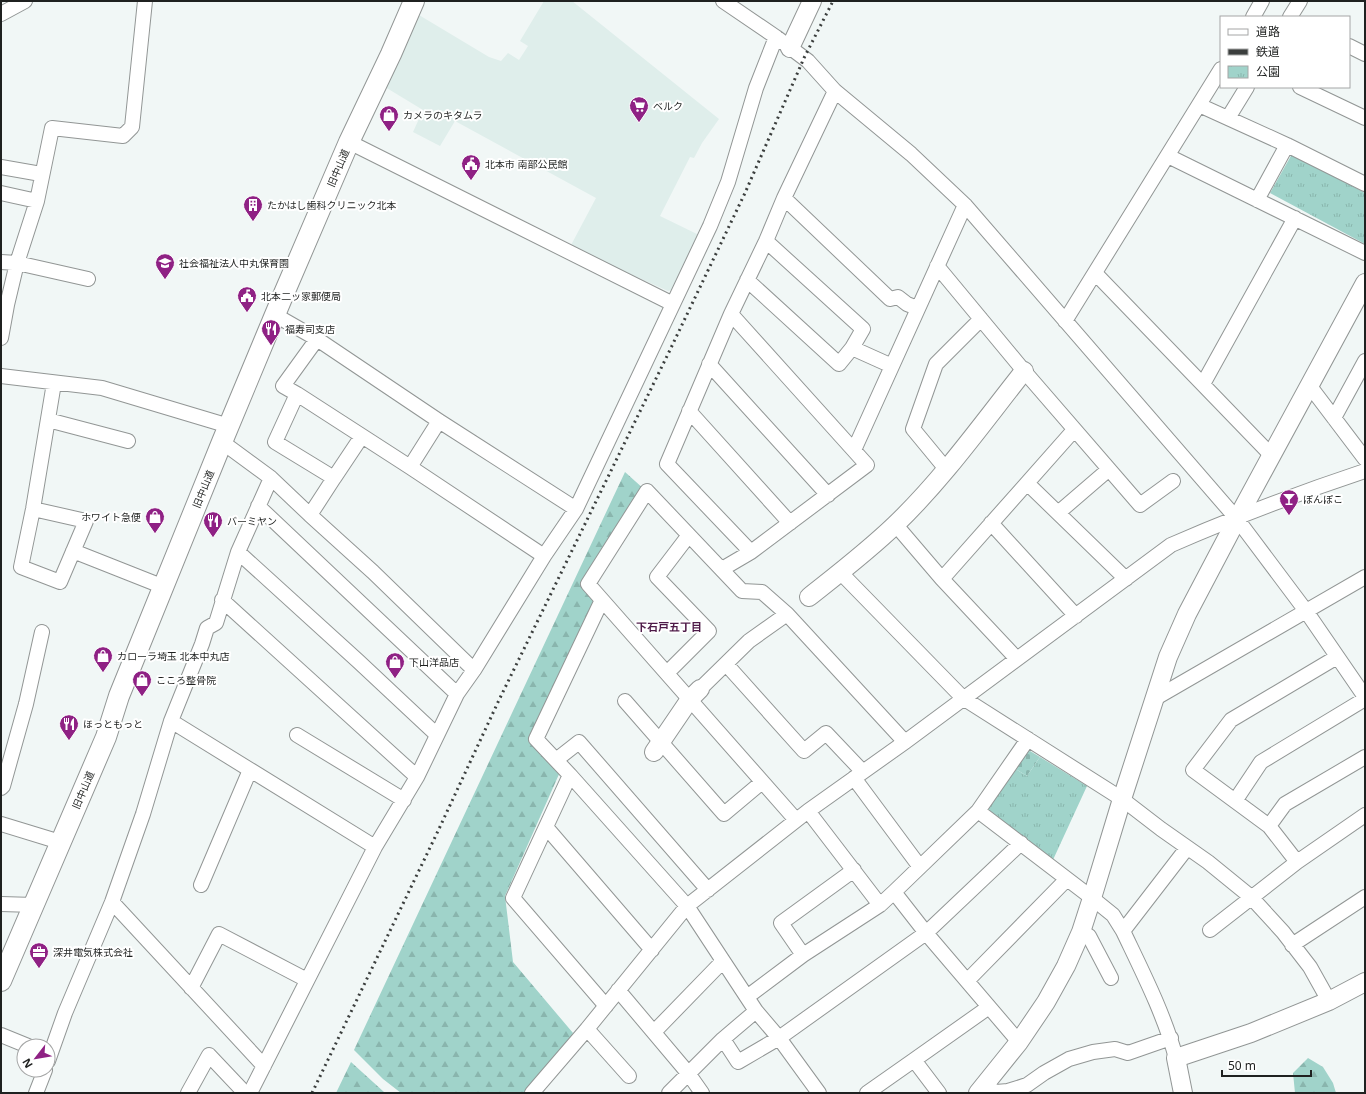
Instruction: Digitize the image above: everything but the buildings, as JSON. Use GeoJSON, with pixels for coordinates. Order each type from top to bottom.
{"type":"FeatureCollection","features":[{"type":"Feature","properties":{"kind":"main road","name":"旧中山道"},"geometry":{"type":"LineString","coordinates":[[1,981],[106,737],[119,696],[275,315],[349,142],[391,54],[414,1]]}},
{"type":"Feature","properties":{"kind":"street"},"geometry":{"type":"LineString","coordinates":[[1,14],[25,1]]}},
{"type":"Feature","properties":{"kind":"street"},"geometry":{"type":"LineString","coordinates":[[1,338],[17,263],[37,201],[52,128],[123,136],[132,127],[145,1]]}},
{"type":"Feature","properties":{"kind":"street"},"geometry":{"type":"LineString","coordinates":[[722,1],[776,37],[808,61],[835,91],[912,154],[965,205],[1237,519],[1306,610],[1365,698],[1261,762],[1235,801]]}},
{"type":"Feature","properties":{"kind":"street"},"geometry":{"type":"LineString","coordinates":[[790,48],[812,1]]}},
{"type":"Feature","properties":{"kind":"street"},"geometry":{"type":"LineString","coordinates":[[1254,16],[1262,1]]}},
{"type":"Feature","properties":{"kind":"street"},"geometry":{"type":"LineString","coordinates":[[1291,16],[1300,1]]}},
{"type":"Feature","properties":{"kind":"street"},"geometry":{"type":"LineString","coordinates":[[250,1093],[375,847],[417,777],[457,694],[474,670],[544,556],[576,509],[710,226],[728,182],[756,88],[776,37]]}},
{"type":"Feature","properties":{"kind":"street"},"geometry":{"type":"LineString","coordinates":[[1350,46],[1365,54]]}},
{"type":"Feature","properties":{"kind":"street"},"geometry":{"type":"LineString","coordinates":[[1065,321],[1220,71]]}},
{"type":"Feature","properties":{"kind":"street"},"geometry":{"type":"LineString","coordinates":[[1228,118],[1246,88]]}},
{"type":"Feature","properties":{"kind":"street"},"geometry":{"type":"LineString","coordinates":[[1302,88],[1365,118]]}},
{"type":"Feature","properties":{"kind":"street"},"geometry":{"type":"LineString","coordinates":[[751,552],[667,464],[731,314],[835,91]]}},
{"type":"Feature","properties":{"kind":"street"},"geometry":{"type":"LineString","coordinates":[[1199,105],[1287,145],[1365,184]]}},
{"type":"Feature","properties":{"kind":"street"},"geometry":{"type":"LineString","coordinates":[[349,142],[673,304]]}},
{"type":"Feature","properties":{"kind":"street"},"geometry":{"type":"LineString","coordinates":[[1257,200],[1287,145]]}},
{"type":"Feature","properties":{"kind":"street"},"geometry":{"type":"LineString","coordinates":[[1168,156],[1365,253]]}},
{"type":"Feature","properties":{"kind":"street"},"geometry":{"type":"LineString","coordinates":[[1,167],[42,174]]}},
{"type":"Feature","properties":{"kind":"street"},"geometry":{"type":"LineString","coordinates":[[1,193],[37,201]]}},
{"type":"Feature","properties":{"kind":"street"},"geometry":{"type":"LineString","coordinates":[[784,198],[890,299],[898,297],[907,304],[917,308]]}},
{"type":"Feature","properties":{"kind":"street"},"geometry":{"type":"LineString","coordinates":[[854,450],[936,266],[965,205]]}},
{"type":"Feature","properties":{"kind":"street"},"geometry":{"type":"LineString","coordinates":[[1203,384],[1295,218]]}},
{"type":"Feature","properties":{"kind":"street"},"geometry":{"type":"LineString","coordinates":[[747,280],[840,364],[852,348],[863,329],[766,241]]}},
{"type":"Feature","properties":{"kind":"street"},"geometry":{"type":"LineString","coordinates":[[1,262],[17,263],[88,279]]}},
{"type":"Feature","properties":{"kind":"street"},"geometry":{"type":"LineString","coordinates":[[936,266],[1108,470],[1140,505],[1173,481]]}},
{"type":"Feature","properties":{"kind":"street"},"geometry":{"type":"LineString","coordinates":[[1096,273],[1271,455]]}},
{"type":"Feature","properties":{"kind":"street"},"geometry":{"type":"LineString","coordinates":[[1171,1038],[1128,1053],[1115,1049],[1093,1052],[1069,1059],[1044,1072],[1027,1085],[1008,1091],[996,1092],[981,1089],[1019,1042],[1046,1002],[1066,966],[1081,932],[1168,657],[1187,614],[1237,519],[1365,283]]}},
{"type":"Feature","properties":{"kind":"street"},"geometry":{"type":"LineString","coordinates":[[722,569],[751,552],[867,465],[731,314]]}},
{"type":"Feature","properties":{"kind":"street"},"geometry":{"type":"LineString","coordinates":[[275,315],[317,339],[439,421],[576,509]]}},
{"type":"Feature","properties":{"kind":"street"},"geometry":{"type":"LineString","coordinates":[[946,469],[913,429],[936,364],[980,319]]}},
{"type":"Feature","properties":{"kind":"street"},"geometry":{"type":"LineString","coordinates":[[317,339],[283,386],[410,467],[544,556]]}},
{"type":"Feature","properties":{"kind":"street"},"geometry":{"type":"LineString","coordinates":[[852,348],[892,366]]}},
{"type":"Feature","properties":{"kind":"street"},"geometry":{"type":"LineString","coordinates":[[1334,418],[1360,383],[1365,361]]}},
{"type":"Feature","properties":{"kind":"street"},"geometry":{"type":"LineString","coordinates":[[709,364],[828,495]]}},
{"type":"Feature","properties":{"kind":"street"},"geometry":{"type":"LineString","coordinates":[[809,597],[895,524],[946,469],[1024,371]]}},
{"type":"Feature","properties":{"kind":"street"},"geometry":{"type":"LineString","coordinates":[[1,376],[102,388],[226,434],[310,515],[373,572],[474,670]]}},
{"type":"Feature","properties":{"kind":"street"},"geometry":{"type":"LineString","coordinates":[[33,509],[86,521],[60,582],[20,567],[33,509],[54,383]]}},
{"type":"Feature","properties":{"kind":"street"},"geometry":{"type":"LineString","coordinates":[[1309,385],[1365,459]]}},
{"type":"Feature","properties":{"kind":"street"},"geometry":{"type":"LineString","coordinates":[[297,394],[275,442],[334,478]]}},
{"type":"Feature","properties":{"kind":"street"},"geometry":{"type":"LineString","coordinates":[[689,411],[790,523]]}},
{"type":"Feature","properties":{"kind":"street"},"geometry":{"type":"LineString","coordinates":[[48,420],[128,441]]}},
{"type":"Feature","properties":{"kind":"street"},"geometry":{"type":"LineString","coordinates":[[410,467],[439,421]]}},
{"type":"Feature","properties":{"kind":"street"},"geometry":{"type":"LineString","coordinates":[[942,578],[1074,430]]}},
{"type":"Feature","properties":{"kind":"street"},"geometry":{"type":"LineString","coordinates":[[310,515],[362,436]]}},
{"type":"Feature","properties":{"kind":"street"},"geometry":{"type":"LineString","coordinates":[[1058,513],[1108,470]]}},
{"type":"Feature","properties":{"kind":"street"},"geometry":{"type":"LineString","coordinates":[[532,1093],[587,1029],[687,906],[808,811],[905,742],[1172,545],[1298,493],[1365,472]]}},
{"type":"Feature","properties":{"kind":"street"},"geometry":{"type":"LineString","coordinates":[[56,1038],[112,902],[143,814],[171,721],[207,628],[216,623],[238,552],[271,478]]}},
{"type":"Feature","properties":{"kind":"street"},"geometry":{"type":"LineString","coordinates":[[1027,483],[1126,579]]}},
{"type":"Feature","properties":{"kind":"street"},"geometry":{"type":"LineString","coordinates":[[796,820],[762,782],[695,694],[667,673],[588,584],[647,491],[742,591],[762,592],[787,614],[905,742]]}},
{"type":"Feature","properties":{"kind":"street"},"geometry":{"type":"LineString","coordinates":[[258,506],[457,694]]}},
{"type":"Feature","properties":{"kind":"street"},"geometry":{"type":"LineString","coordinates":[[991,523],[1076,616]]}},
{"type":"Feature","properties":{"kind":"street"},"geometry":{"type":"LineString","coordinates":[[895,524],[942,578],[1017,659]]}},
{"type":"Feature","properties":{"kind":"street"},"geometry":{"type":"LineString","coordinates":[[667,673],[709,631],[657,577],[689,535]]}},
{"type":"Feature","properties":{"kind":"street"},"geometry":{"type":"LineString","coordinates":[[73,551],[164,587]]}},
{"type":"Feature","properties":{"kind":"street"},"geometry":{"type":"LineString","coordinates":[[238,552],[358,660],[437,735]]}},
{"type":"Feature","properties":{"kind":"street"},"geometry":{"type":"LineString","coordinates":[[840,572],[963,698],[1122,799],[1208,862],[1251,897],[1283,932],[1310,967],[1329,1001]]}},
{"type":"Feature","properties":{"kind":"street"},"geometry":{"type":"LineString","coordinates":[[1154,699],[1365,577]]}},
{"type":"Feature","properties":{"kind":"street"},"geometry":{"type":"LineString","coordinates":[[222,600],[417,777]]}},
{"type":"Feature","properties":{"kind":"street"},"geometry":{"type":"LineString","coordinates":[[602,600],[536,739],[687,906],[756,1011],[780,1038],[818,1093]]}},
{"type":"Feature","properties":{"kind":"street"},"geometry":{"type":"LineString","coordinates":[[657,747],[695,694],[749,641],[787,614]]}},
{"type":"Feature","properties":{"kind":"street"},"geometry":{"type":"LineString","coordinates":[[1,788],[3,786],[26,704],[42,632]]}},
{"type":"Feature","properties":{"kind":"street"},"geometry":{"type":"LineString","coordinates":[[1297,862],[1269,826],[1193,770],[1230,720],[1337,657]]}},
{"type":"Feature","properties":{"kind":"street"},"geometry":{"type":"LineString","coordinates":[[726,664],[804,752],[826,733],[859,775],[920,867]]}},
{"type":"Feature","properties":{"kind":"street"},"geometry":{"type":"LineString","coordinates":[[625,702],[657,747],[724,814],[762,782]]}},
{"type":"Feature","properties":{"kind":"street"},"geometry":{"type":"LineString","coordinates":[[171,721],[375,847]]}},
{"type":"Feature","properties":{"kind":"street"},"geometry":{"type":"LineString","coordinates":[[297,735],[404,800]]}},
{"type":"Feature","properties":{"kind":"street"},"geometry":{"type":"LineString","coordinates":[[747,997],[803,955],[880,905],[978,811],[1028,739]]}},
{"type":"Feature","properties":{"kind":"street"},"geometry":{"type":"LineString","coordinates":[[556,760],[579,742],[708,890]]}},
{"type":"Feature","properties":{"kind":"street"},"geometry":{"type":"LineString","coordinates":[[1269,826],[1285,804],[1365,757]]}},
{"type":"Feature","properties":{"kind":"street"},"geometry":{"type":"LineString","coordinates":[[201,884],[250,770]]}},
{"type":"Feature","properties":{"kind":"street"},"geometry":{"type":"LineString","coordinates":[[570,775],[513,898],[606,1006]]}},
{"type":"Feature","properties":{"kind":"street"},"geometry":{"type":"LineString","coordinates":[[808,811],[880,905]]}},
{"type":"Feature","properties":{"kind":"street"},"geometry":{"type":"LineString","coordinates":[[978,811],[1113,915],[1123,931],[1153,993],[1171,1038],[1183,1093]]}},
{"type":"Feature","properties":{"kind":"street"},"geometry":{"type":"LineString","coordinates":[[1210,930],[1297,862],[1364,816]]}},
{"type":"Feature","properties":{"kind":"street"},"geometry":{"type":"LineString","coordinates":[[1,824],[60,842]]}},
{"type":"Feature","properties":{"kind":"street"},"geometry":{"type":"LineString","coordinates":[[546,827],[652,950]]}},
{"type":"Feature","properties":{"kind":"street"},"geometry":{"type":"LineString","coordinates":[[723,1039],[738,1062],[780,1038],[926,933],[1021,843]]}},
{"type":"Feature","properties":{"kind":"street"},"geometry":{"type":"LineString","coordinates":[[1123,931],[1187,848]]}},
{"type":"Feature","properties":{"kind":"street"},"geometry":{"type":"LineString","coordinates":[[803,955],[781,923],[854,870]]}},
{"type":"Feature","properties":{"kind":"street"},"geometry":{"type":"LineString","coordinates":[[967,981],[1067,879]]}},
{"type":"Feature","properties":{"kind":"street"},"geometry":{"type":"LineString","coordinates":[[894,892],[926,933],[1019,1042]]}},
{"type":"Feature","properties":{"kind":"street"},"geometry":{"type":"LineString","coordinates":[[1292,944],[1365,897]]}},
{"type":"Feature","properties":{"kind":"street"},"geometry":{"type":"LineString","coordinates":[[112,902],[264,1066]]}},
{"type":"Feature","properties":{"kind":"street"},"geometry":{"type":"LineString","coordinates":[[1,904],[34,905]]}},
{"type":"Feature","properties":{"kind":"street"},"geometry":{"type":"LineString","coordinates":[[1081,932],[1089,936],[1111,978]]}},
{"type":"Feature","properties":{"kind":"street"},"geometry":{"type":"LineString","coordinates":[[191,988],[219,934],[307,980]]}},
{"type":"Feature","properties":{"kind":"street"},"geometry":{"type":"LineString","coordinates":[[654,1032],[723,961]]}},
{"type":"Feature","properties":{"kind":"street"},"geometry":{"type":"LineString","coordinates":[[1176,1058],[1252,1033],[1329,1001],[1365,982]]}},
{"type":"Feature","properties":{"kind":"street"},"geometry":{"type":"LineString","coordinates":[[618,990],[688,1073],[702,1093]]}},
{"type":"Feature","properties":{"kind":"street"},"geometry":{"type":"LineString","coordinates":[[867,1093],[989,1007]]}},
{"type":"Feature","properties":{"kind":"street"},"geometry":{"type":"LineString","coordinates":[[669,1093],[723,1039],[756,1011]]}},
{"type":"Feature","properties":{"kind":"street"},"geometry":{"type":"LineString","coordinates":[[587,1029],[629,1076]]}},
{"type":"Feature","properties":{"kind":"street"},"geometry":{"type":"LineString","coordinates":[[1,1035],[16,1041]]}},
{"type":"Feature","properties":{"kind":"street"},"geometry":{"type":"LineString","coordinates":[[188,1093],[209,1055],[245,1093]]}},
{"type":"Feature","properties":{"kind":"street"},"geometry":{"type":"LineString","coordinates":[[914,1060],[939,1093]]}},
{"type":"Feature","properties":{"kind":"street"},"geometry":{"type":"LineString","coordinates":[[36,1093],[42,1078]]}},
{"type":"Feature","properties":{"kind":"shaded area"},"geometry":{"type":"Polygon","coordinates":[[[544,1],[572,1],[719,119],[702,143],[694,158],[690,157],[660,216],[699,235],[674,289],[668,291],[570,247],[596,198],[455,121],[440,146],[413,132],[423,110],[385,87],[419,15],[489,57],[501,61],[508,53],[519,60],[528,46],[520,41],[544,1]]]}},
{"type":"Feature","properties":{"kind":"green space"},"geometry":{"type":"Polygon","coordinates":[[[1292,154],[1365,193],[1365,244],[1270,193],[1292,154]]]}},
{"type":"Feature","properties":{"kind":"green space"},"geometry":{"type":"Polygon","coordinates":[[[625,472],[645,490],[586,590],[599,607],[531,742],[560,772],[505,896],[513,962],[573,1033],[546,1077],[532,1093],[401,1093],[383,1079],[354,1050],[625,472]]]}},
{"type":"Feature","properties":{"kind":"green space"},"geometry":{"type":"Polygon","coordinates":[[[1030,751],[1040,757],[1027,776],[1014,768],[1023,753],[1030,751]]]}},
{"type":"Feature","properties":{"kind":"green space"},"geometry":{"type":"Polygon","coordinates":[[[1040,757],[1087,786],[1052,862],[990,813],[988,807],[1014,768],[1027,776],[1040,757]]]}},
{"type":"Feature","properties":{"kind":"green space"},"geometry":{"type":"Polygon","coordinates":[[[1308,1058],[1323,1067],[1333,1083],[1336,1093],[1295,1093],[1293,1073],[1308,1058]]]}},
{"type":"Feature","properties":{"kind":"green space"},"geometry":{"type":"Polygon","coordinates":[[[351,1062],[384,1092],[336,1093],[351,1062]]]}},
{"type":"Feature","properties":{"kind":"railway"},"geometry":{"type":"LineString","coordinates":[[312,1093],[438,831],[499,700],[745,193],[804,58],[833,1]]}},
{"type":"Feature","properties":{"kind":"place","name":"ベルク"},"geometry":{"type":"Point","coordinates":[639,123]}},
{"type":"Feature","properties":{"kind":"place","name":"カメラのキタムラ"},"geometry":{"type":"Point","coordinates":[389,132]}},
{"type":"Feature","properties":{"kind":"place","name":"北本市 南部公民館"},"geometry":{"type":"Point","coordinates":[471,181]}},
{"type":"Feature","properties":{"kind":"place","name":"たかはし歯科クリニック北本"},"geometry":{"type":"Point","coordinates":[253,222]}},
{"type":"Feature","properties":{"kind":"place","name":"社会福祉法人中丸保育園"},"geometry":{"type":"Point","coordinates":[165,280]}},
{"type":"Feature","properties":{"kind":"place","name":"北本二ッ家郵便局"},"geometry":{"type":"Point","coordinates":[247,313]}},
{"type":"Feature","properties":{"kind":"place","name":"福寿司支店"},"geometry":{"type":"Point","coordinates":[271,346]}},
{"type":"Feature","properties":{"kind":"place","name":"ぽんぽこ"},"geometry":{"type":"Point","coordinates":[1289,516]}},
{"type":"Feature","properties":{"kind":"place","name":"ホワイト急便"},"geometry":{"type":"Point","coordinates":[155,534]}},
{"type":"Feature","properties":{"kind":"place","name":"バーミヤン"},"geometry":{"type":"Point","coordinates":[213,538]}},
{"type":"Feature","properties":{"kind":"place","name":"カローラ埼玉 北本中丸店"},"geometry":{"type":"Point","coordinates":[103,673]}},
{"type":"Feature","properties":{"kind":"place","name":"下山洋品店"},"geometry":{"type":"Point","coordinates":[395,679]}},
{"type":"Feature","properties":{"kind":"place","name":"こころ整骨院"},"geometry":{"type":"Point","coordinates":[142,697]}},
{"type":"Feature","properties":{"kind":"place","name":"ほっともっと"},"geometry":{"type":"Point","coordinates":[69,741]}},
{"type":"Feature","properties":{"kind":"place","name":"深井電気株式会社"},"geometry":{"type":"Point","coordinates":[39,969]}},
{"type":"Feature","properties":{"kind":"district","name":"下石戸五丁目"},"geometry":{"type":"Point","coordinates":[669,627]}}]}
